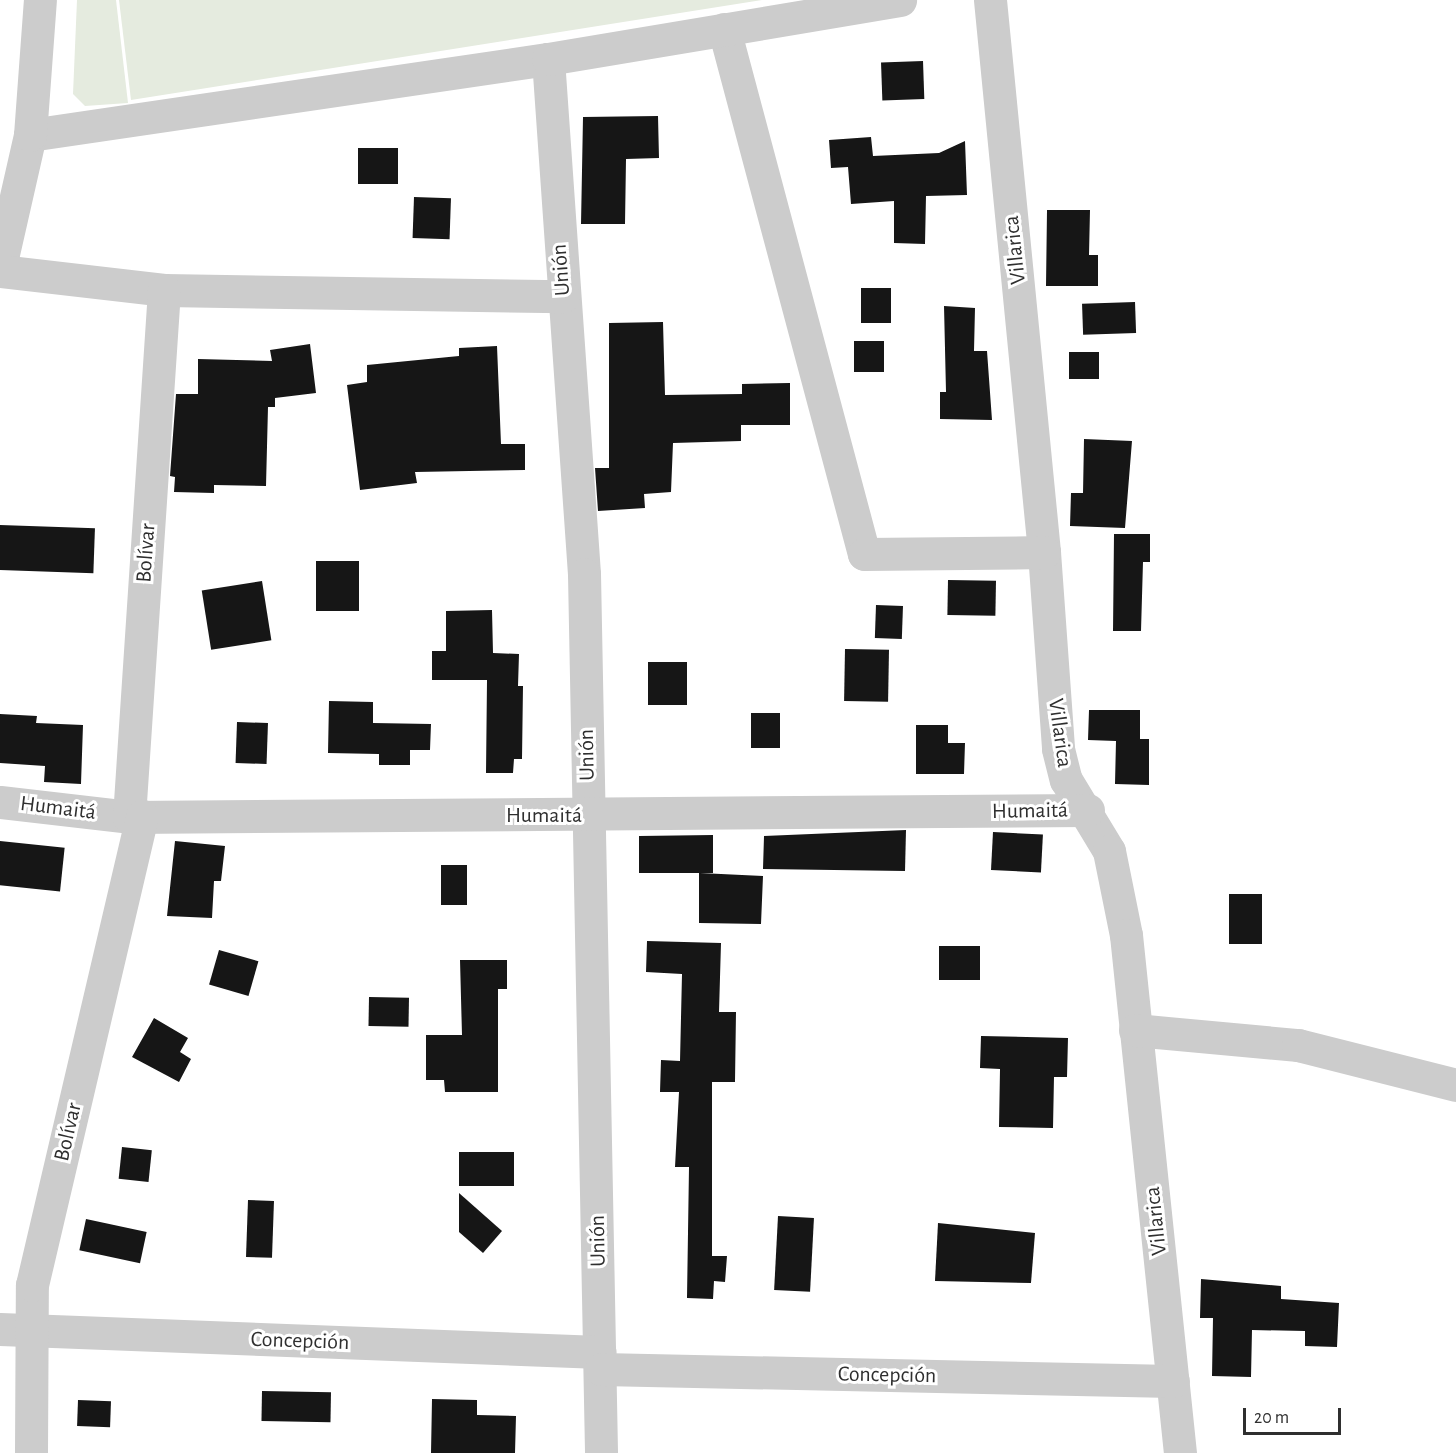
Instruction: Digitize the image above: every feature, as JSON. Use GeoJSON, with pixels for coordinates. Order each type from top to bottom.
{"type":"FeatureCollection","features":[{"type":"Feature","properties":{"kind":"street"},"geometry":{"type":"LineString","coordinates":[[40,0],[30,135],[0,269],[164,290],[563,296]]}},
{"type":"Feature","properties":{"kind":"street"},"geometry":{"type":"LineString","coordinates":[[30,135],[548,59],[900,0]]}},
{"type":"Feature","properties":{"kind":"street","name":"Villarica"},"geometry":{"type":"LineString","coordinates":[[990,0],[1044,552],[1058,749],[1066,780],[1088,810],[1109,851],[1126,935],[1180,1453]]}},
{"type":"Feature","properties":{"kind":"street"},"geometry":{"type":"LineString","coordinates":[[724,29],[864,554],[1044,552]]}},
{"type":"Feature","properties":{"kind":"street","name":"Unión"},"geometry":{"type":"LineString","coordinates":[[548,59],[584,574],[601,1453]]}},
{"type":"Feature","properties":{"kind":"street","name":"Bolívar"},"geometry":{"type":"LineString","coordinates":[[31,1453],[16,1330],[32,1285],[135,817],[164,290]]}},
{"type":"Feature","properties":{"kind":"street","name":"Humaitá"},"geometry":{"type":"LineString","coordinates":[[0,802],[135,817],[588,816],[1088,810]]}},
{"type":"Feature","properties":{"kind":"street"},"geometry":{"type":"LineString","coordinates":[[1135,1030],[1298,1045],[1456,1084]]}},
{"type":"Feature","properties":{"kind":"street"},"geometry":{"type":"LineString","coordinates":[[1413,1073],[1456,1105]]}},
{"type":"Feature","properties":{"kind":"street","name":"Concepción"},"geometry":{"type":"LineString","coordinates":[[16,1330],[600,1361],[1173,1381]]}},
{"type":"Feature","properties":{"kind":"shaded area"},"geometry":{"type":"Polygon","coordinates":[[[77,0],[116,0],[128,103],[85,106],[73,94],[77,0]]]}},
{"type":"Feature","properties":{"kind":"shaded area"},"geometry":{"type":"Polygon","coordinates":[[[119,0],[762,0],[131,100],[119,0]]]}},
{"type":"Feature","properties":{"kind":"building"},"geometry":{"type":"Polygon","coordinates":[[[923,61],[924,99],[882,100],[881,62],[923,61]]]}},
{"type":"Feature","properties":{"kind":"building"},"geometry":{"type":"Polygon","coordinates":[[[658,116],[659,158],[626,159],[625,224],[581,224],[583,117],[658,116]]]}},
{"type":"Feature","properties":{"kind":"building"},"geometry":{"type":"Polygon","coordinates":[[[871,137],[873,156],[939,153],[965,141],[967,195],[926,196],[925,244],[894,243],[894,201],[851,204],[848,167],[831,168],[829,140],[871,137]]]}},
{"type":"Feature","properties":{"kind":"building"},"geometry":{"type":"Polygon","coordinates":[[[358,148],[398,148],[398,184],[358,184],[358,148]]]}},
{"type":"Feature","properties":{"kind":"building"},"geometry":{"type":"Polygon","coordinates":[[[414,197],[451,198],[450,239],[413,238],[414,197]]]}},
{"type":"Feature","properties":{"kind":"building"},"geometry":{"type":"Polygon","coordinates":[[[1047,210],[1090,210],[1089,255],[1098,255],[1098,286],[1046,286],[1047,210]]]}},
{"type":"Feature","properties":{"kind":"building"},"geometry":{"type":"Polygon","coordinates":[[[861,288],[891,288],[891,323],[861,323],[861,288]]]}},
{"type":"Feature","properties":{"kind":"building"},"geometry":{"type":"Polygon","coordinates":[[[1135,302],[1136,333],[1083,335],[1082,304],[1135,302]]]}},
{"type":"Feature","properties":{"kind":"building"},"geometry":{"type":"Polygon","coordinates":[[[944,306],[975,308],[974,351],[987,351],[992,420],[940,419],[940,392],[946,392],[944,306]]]}},
{"type":"Feature","properties":{"kind":"building"},"geometry":{"type":"Polygon","coordinates":[[[663,322],[665,395],[742,394],[742,384],[790,383],[790,425],[741,425],[741,441],[673,443],[671,492],[644,494],[645,508],[598,511],[595,468],[609,468],[609,323],[663,322]]]}},
{"type":"Feature","properties":{"kind":"building"},"geometry":{"type":"Polygon","coordinates":[[[854,341],[884,341],[884,372],[854,372],[854,341]]]}},
{"type":"Feature","properties":{"kind":"building"},"geometry":{"type":"Polygon","coordinates":[[[310,344],[316,393],[275,398],[275,407],[268,407],[266,486],[214,485],[214,493],[174,492],[175,477],[170,476],[176,394],[198,394],[198,359],[272,361],[270,350],[310,344]]]}},
{"type":"Feature","properties":{"kind":"building"},"geometry":{"type":"Polygon","coordinates":[[[497,346],[501,444],[525,444],[525,470],[415,472],[417,483],[360,490],[347,385],[367,382],[367,365],[459,356],[459,348],[497,346]]]}},
{"type":"Feature","properties":{"kind":"building"},"geometry":{"type":"Polygon","coordinates":[[[1069,352],[1099,352],[1099,379],[1069,379],[1069,352]]]}},
{"type":"Feature","properties":{"kind":"building"},"geometry":{"type":"Polygon","coordinates":[[[1084,439],[1132,441],[1125,528],[1070,526],[1071,493],[1083,493],[1084,439]]]}},
{"type":"Feature","properties":{"kind":"building"},"geometry":{"type":"Polygon","coordinates":[[[0,525],[95,528],[93,573],[0,570],[0,525]]]}},
{"type":"Feature","properties":{"kind":"building"},"geometry":{"type":"Polygon","coordinates":[[[1114,534],[1150,534],[1150,562],[1143,562],[1141,631],[1113,631],[1114,534]]]}},
{"type":"Feature","properties":{"kind":"building"},"geometry":{"type":"Polygon","coordinates":[[[316,561],[359,561],[359,611],[316,611],[316,561]]]}},
{"type":"Feature","properties":{"kind":"building"},"geometry":{"type":"Polygon","coordinates":[[[948,580],[996,581],[995,616],[947,615],[948,580]]]}},
{"type":"Feature","properties":{"kind":"building"},"geometry":{"type":"Polygon","coordinates":[[[262,581],[271,640],[211,650],[202,591],[262,581]]]}},
{"type":"Feature","properties":{"kind":"building"},"geometry":{"type":"Polygon","coordinates":[[[876,605],[903,606],[902,639],[875,638],[876,605]]]}},
{"type":"Feature","properties":{"kind":"building"},"geometry":{"type":"Polygon","coordinates":[[[492,610],[493,653],[519,654],[518,686],[523,686],[522,759],[514,759],[513,773],[486,773],[487,680],[432,680],[432,651],[446,651],[446,611],[492,610]]]}},
{"type":"Feature","properties":{"kind":"building"},"geometry":{"type":"Polygon","coordinates":[[[845,649],[889,650],[888,702],[844,701],[845,649]]]}},
{"type":"Feature","properties":{"kind":"building"},"geometry":{"type":"Polygon","coordinates":[[[648,662],[687,662],[687,705],[648,705],[648,662]]]}},
{"type":"Feature","properties":{"kind":"building"},"geometry":{"type":"Polygon","coordinates":[[[329,701],[373,702],[373,723],[431,724],[430,750],[410,750],[410,765],[379,765],[379,754],[328,753],[329,701]]]}},
{"type":"Feature","properties":{"kind":"building"},"geometry":{"type":"Polygon","coordinates":[[[1089,710],[1140,710],[1140,739],[1149,739],[1149,785],[1115,784],[1116,741],[1088,740],[1089,710]]]}},
{"type":"Feature","properties":{"kind":"building"},"geometry":{"type":"Polygon","coordinates":[[[751,713],[780,713],[780,748],[751,748],[751,713]]]}},
{"type":"Feature","properties":{"kind":"building"},"geometry":{"type":"Polygon","coordinates":[[[0,714],[37,716],[36,723],[83,725],[81,784],[44,782],[45,766],[0,763],[0,714]]]}},
{"type":"Feature","properties":{"kind":"building"},"geometry":{"type":"Polygon","coordinates":[[[237,722],[268,723],[267,764],[236,763],[237,722]]]}},
{"type":"Feature","properties":{"kind":"building"},"geometry":{"type":"Polygon","coordinates":[[[916,725],[948,725],[948,743],[965,743],[964,774],[916,774],[916,725]]]}},
{"type":"Feature","properties":{"kind":"building"},"geometry":{"type":"Polygon","coordinates":[[[906,830],[905,871],[763,869],[764,836],[906,830]]]}},
{"type":"Feature","properties":{"kind":"building"},"geometry":{"type":"Polygon","coordinates":[[[993,832],[1043,835],[1041,873],[991,870],[993,832]]]}},
{"type":"Feature","properties":{"kind":"building"},"geometry":{"type":"Polygon","coordinates":[[[713,835],[713,873],[700,873],[763,876],[761,924],[699,923],[699,873],[639,873],[639,836],[713,835]]]}},
{"type":"Feature","properties":{"kind":"building"},"geometry":{"type":"Polygon","coordinates":[[[0,841],[65,848],[60,892],[0,885],[0,841]]]}},
{"type":"Feature","properties":{"kind":"building"},"geometry":{"type":"Polygon","coordinates":[[[175,841],[225,846],[221,881],[214,881],[212,918],[167,916],[175,841]]]}},
{"type":"Feature","properties":{"kind":"building"},"geometry":{"type":"Polygon","coordinates":[[[441,865],[467,865],[467,905],[441,905],[441,865]]]}},
{"type":"Feature","properties":{"kind":"building"},"geometry":{"type":"Polygon","coordinates":[[[1229,894],[1262,894],[1262,944],[1229,944],[1229,894]]]}},
{"type":"Feature","properties":{"kind":"building"},"geometry":{"type":"Polygon","coordinates":[[[647,941],[721,943],[719,1012],[736,1012],[735,1082],[712,1082],[712,1256],[727,1256],[725,1282],[714,1281],[713,1299],[687,1298],[689,1167],[675,1167],[679,1092],[660,1092],[661,1060],[680,1061],[682,974],[646,972],[647,941]]]}},
{"type":"Feature","properties":{"kind":"building"},"geometry":{"type":"Polygon","coordinates":[[[939,946],[980,946],[980,980],[939,980],[939,946]]]}},
{"type":"Feature","properties":{"kind":"building"},"geometry":{"type":"Polygon","coordinates":[[[219,950],[258,961],[248,996],[209,985],[219,950]]]}},
{"type":"Feature","properties":{"kind":"building"},"geometry":{"type":"Polygon","coordinates":[[[460,960],[507,960],[507,989],[498,989],[498,1092],[445,1092],[444,1080],[426,1080],[426,1035],[462,1035],[460,960]]]}},
{"type":"Feature","properties":{"kind":"building"},"geometry":{"type":"Polygon","coordinates":[[[369,997],[409,998],[408,1027],[368,1026],[369,997]]]}},
{"type":"Feature","properties":{"kind":"building"},"geometry":{"type":"Polygon","coordinates":[[[154,1018],[188,1038],[180,1052],[191,1059],[179,1082],[132,1057],[154,1018]]]}},
{"type":"Feature","properties":{"kind":"building"},"geometry":{"type":"Polygon","coordinates":[[[981,1036],[1068,1038],[1067,1077],[1054,1077],[1053,1128],[999,1127],[1000,1069],[980,1068],[981,1036]]]}},
{"type":"Feature","properties":{"kind":"building"},"geometry":{"type":"Polygon","coordinates":[[[122,1147],[152,1150],[148,1182],[119,1179],[122,1147]]]}},
{"type":"Feature","properties":{"kind":"building"},"geometry":{"type":"Polygon","coordinates":[[[459,1152],[514,1152],[514,1186],[459,1186],[459,1152]]]}},
{"type":"Feature","properties":{"kind":"building"},"geometry":{"type":"Polygon","coordinates":[[[459,1193],[502,1231],[483,1253],[459,1232],[459,1193]]]}},
{"type":"Feature","properties":{"kind":"building"},"geometry":{"type":"Polygon","coordinates":[[[248,1200],[274,1201],[272,1258],[246,1257],[248,1200]]]}},
{"type":"Feature","properties":{"kind":"building"},"geometry":{"type":"Polygon","coordinates":[[[778,1216],[814,1218],[810,1292],[774,1290],[778,1216]]]}},
{"type":"Feature","properties":{"kind":"building"},"geometry":{"type":"Polygon","coordinates":[[[86,1219],[147,1232],[140,1263],[79,1250],[86,1219]]]}},
{"type":"Feature","properties":{"kind":"building"},"geometry":{"type":"Polygon","coordinates":[[[938,1223],[1035,1233],[1031,1283],[935,1281],[938,1223]]]}},
{"type":"Feature","properties":{"kind":"building"},"geometry":{"type":"Polygon","coordinates":[[[1201,1279],[1281,1286],[1281,1299],[1339,1303],[1337,1347],[1305,1346],[1305,1331],[1252,1330],[1251,1377],[1212,1376],[1213,1318],[1200,1318],[1201,1279]]]}},
{"type":"Feature","properties":{"kind":"building"},"geometry":{"type":"Polygon","coordinates":[[[262,1391],[331,1392],[330,1422],[261,1421],[262,1391]]]}},
{"type":"Feature","properties":{"kind":"building"},"geometry":{"type":"Polygon","coordinates":[[[432,1399],[477,1400],[477,1415],[516,1416],[515,1453],[431,1453],[432,1399]]]}},
{"type":"Feature","properties":{"kind":"building"},"geometry":{"type":"Polygon","coordinates":[[[78,1400],[111,1401],[110,1427],[77,1426],[78,1400]]]}}]}
